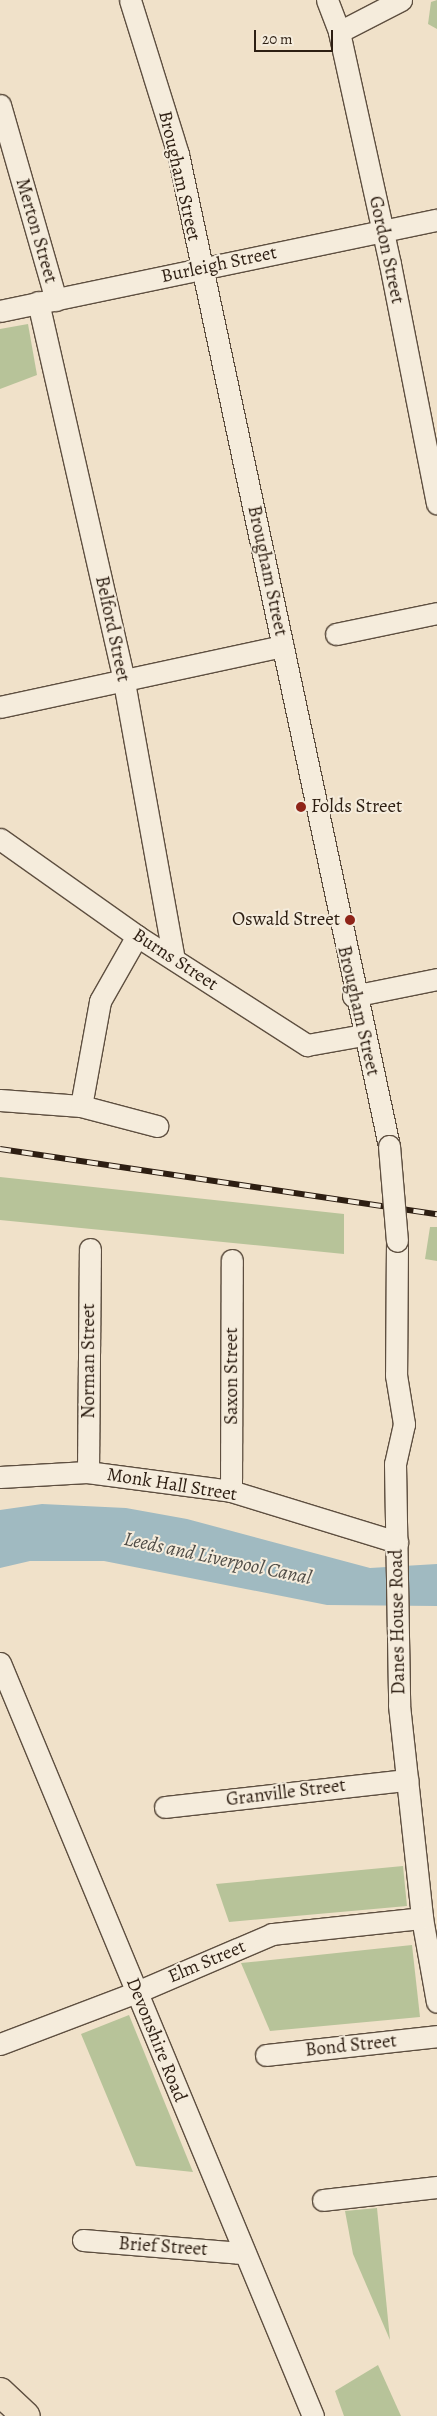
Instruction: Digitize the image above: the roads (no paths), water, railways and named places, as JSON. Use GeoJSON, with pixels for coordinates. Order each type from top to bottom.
{"type":"FeatureCollection","features":[{"type":"Feature","properties":{"kind":"main road"},"geometry":{"type":"LineString","coordinates":[[0,2392],[26,2416]]}},
{"type":"Feature","properties":{"kind":"street","name":"Brougham Street"},"geometry":{"type":"LineString","coordinates":[[130,0],[178,154],[200,269],[283,646],[354,996],[389,1146],[397,1241]]}},
{"type":"Feature","properties":{"kind":"street","name":"Gordon Street"},"geometry":{"type":"LineString","coordinates":[[327,0],[339,32],[437,503]]}},
{"type":"Feature","properties":{"kind":"street"},"geometry":{"type":"LineString","coordinates":[[339,32],[401,0]]}},
{"type":"Feature","properties":{"kind":"street","name":"Merton Street"},"geometry":{"type":"LineString","coordinates":[[0,105],[47,301]]}},
{"type":"Feature","properties":{"kind":"street","name":"Burleigh Street"},"geometry":{"type":"LineString","coordinates":[[0,311],[382,233],[437,220]]}},
{"type":"Feature","properties":{"kind":"street","name":"Belford Street"},"geometry":{"type":"LineString","coordinates":[[47,301],[124,682],[174,960]]}},
{"type":"Feature","properties":{"kind":"street"},"geometry":{"type":"LineString","coordinates":[[336,634],[437,614]]}},
{"type":"Feature","properties":{"kind":"street"},"geometry":{"type":"LineString","coordinates":[[0,707],[124,682],[283,646]]}},
{"type":"Feature","properties":{"kind":"street","name":"Burns Street"},"geometry":{"type":"LineString","coordinates":[[0,839],[137,936],[307,1045],[363,1034]]}},
{"type":"Feature","properties":{"kind":"street"},"geometry":{"type":"LineString","coordinates":[[81,1106],[100,1001],[137,936]]}},
{"type":"Feature","properties":{"kind":"street"},"geometry":{"type":"LineString","coordinates":[[354,996],[437,979]]}},
{"type":"Feature","properties":{"kind":"street"},"geometry":{"type":"LineString","coordinates":[[0,1100],[81,1106],[157,1126]]}},
{"type":"Feature","properties":{"kind":"street","name":"Danes House Road"},"geometry":{"type":"LineString","coordinates":[[397,1241],[396,1375],[404,1424],[395,1464],[399,1704],[422,1918],[437,2002]]}},
{"type":"Feature","properties":{"kind":"street","name":"Norman Street"},"geometry":{"type":"LineString","coordinates":[[88,1472],[90,1249]]}},
{"type":"Feature","properties":{"kind":"street","name":"Saxon Street"},"geometry":{"type":"LineString","coordinates":[[232,1260],[232,1492]]}},
{"type":"Feature","properties":{"kind":"street","name":"Monk Hall Street"},"geometry":{"type":"LineString","coordinates":[[0,1477],[88,1472],[232,1492],[397,1548]]}},
{"type":"Feature","properties":{"kind":"street","name":"Devonshire Road"},"geometry":{"type":"LineString","coordinates":[[0,1663],[137,1992],[242,2253],[313,2416]]}},
{"type":"Feature","properties":{"kind":"street","name":"Granville Street"},"geometry":{"type":"LineString","coordinates":[[165,1807],[407,1780]]}},
{"type":"Feature","properties":{"kind":"street","name":"Elm Street"},"geometry":{"type":"LineString","coordinates":[[0,2044],[137,1992],[272,1934],[422,1918]]}},
{"type":"Feature","properties":{"kind":"street","name":"Bond Street"},"geometry":{"type":"LineString","coordinates":[[266,2055],[437,2036]]}},
{"type":"Feature","properties":{"kind":"street"},"geometry":{"type":"LineString","coordinates":[[323,2200],[437,2187]]}},
{"type":"Feature","properties":{"kind":"street","name":"Brief Street"},"geometry":{"type":"LineString","coordinates":[[83,2240],[242,2253]]}},
{"type":"Feature","properties":{"kind":"water","name":"Leeds and Liverpool Canal"},"geometry":{"type":"Polygon","coordinates":[[[42,1504],[126,1508],[187,1519],[370,1568],[437,1564],[437,1606],[327,1605],[104,1561],[30,1561],[0,1568],[0,1510],[42,1504]]]}},
{"type":"Feature","properties":{"kind":"railway"},"geometry":{"type":"LineString","coordinates":[[0,1149],[437,1214]]}},
{"type":"Feature","properties":{"kind":"place","name":"Folds Street"},"geometry":{"type":"Point","coordinates":[301,807]}},
{"type":"Feature","properties":{"kind":"place","name":"Oswald Street"},"geometry":{"type":"Point","coordinates":[350,920]}}]}
